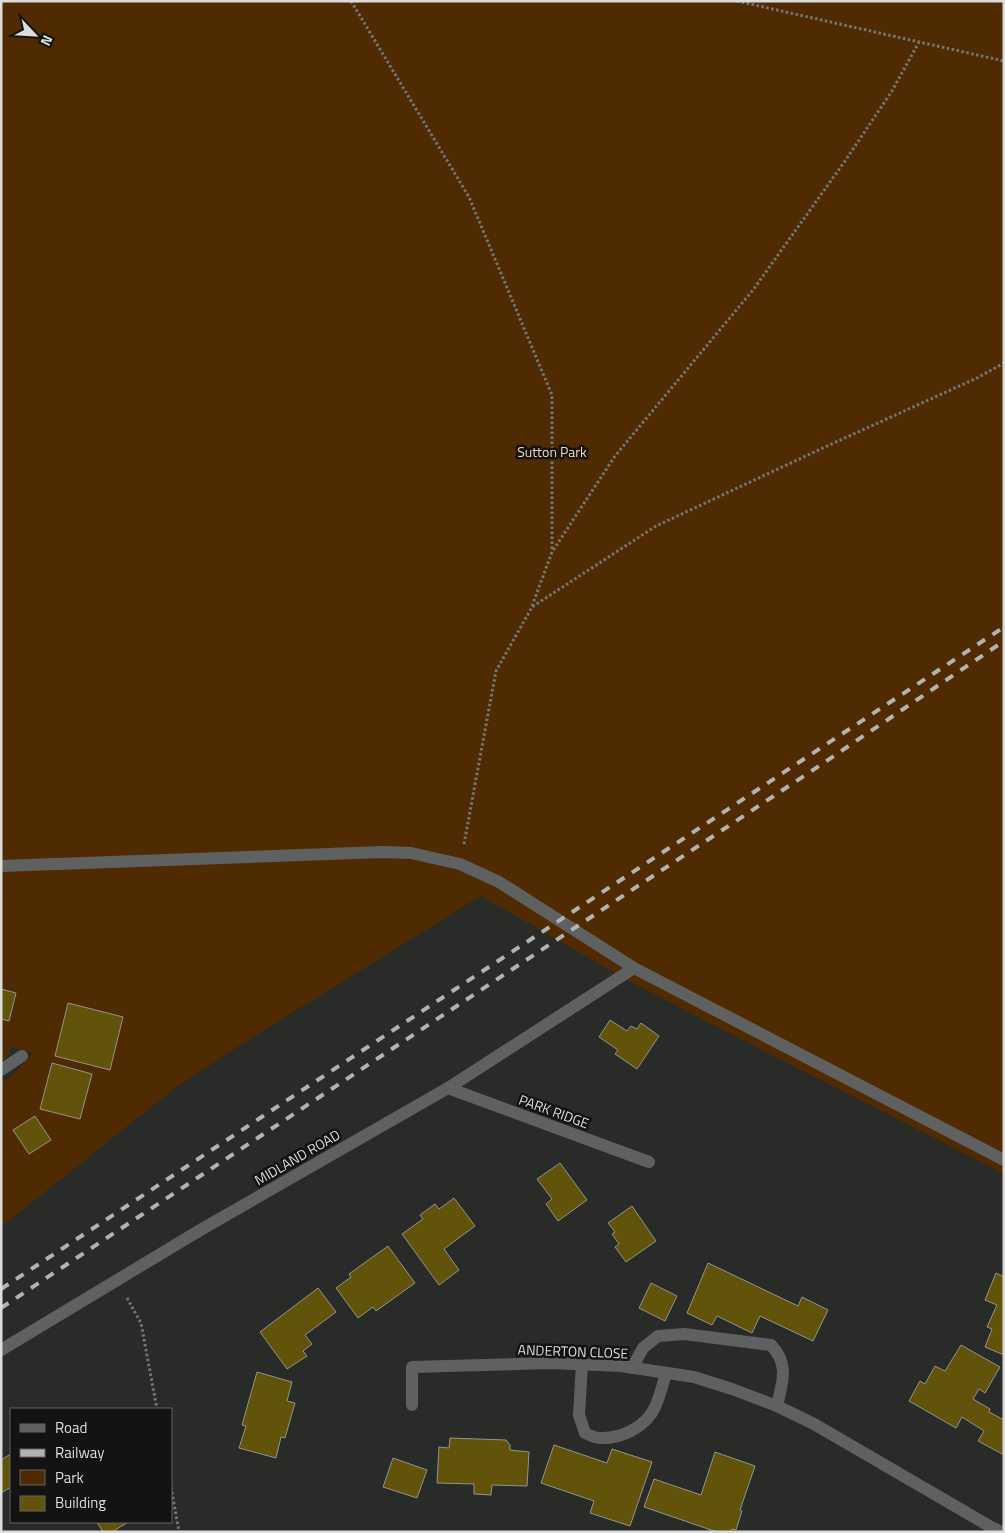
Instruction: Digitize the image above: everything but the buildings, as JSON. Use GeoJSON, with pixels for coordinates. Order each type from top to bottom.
{"type":"FeatureCollection","features":[{"type":"Feature","properties":{"kind":"street"},"geometry":{"type":"LineString","coordinates":[[1,866],[382,852],[411,853],[460,864],[499,882],[634,968],[1004,1160]]}},
{"type":"Feature","properties":{"kind":"street","name":"MIDLAND ROAD"},"geometry":{"type":"LineString","coordinates":[[1,1350],[202,1229],[448,1088],[634,968]]}},
{"type":"Feature","properties":{"kind":"street"},"geometry":{"type":"LineString","coordinates":[[1,1070],[22,1056]]}},
{"type":"Feature","properties":{"kind":"street","name":"PARK RIDGE"},"geometry":{"type":"LineString","coordinates":[[448,1088],[649,1162]]}},
{"type":"Feature","properties":{"kind":"street"},"geometry":{"type":"LineString","coordinates":[[632,1368],[643,1348],[658,1336],[684,1334],[771,1345],[778,1353],[785,1372],[778,1406]]}},
{"type":"Feature","properties":{"kind":"street","name":"ANDERTON CLOSE"},"geometry":{"type":"LineString","coordinates":[[412,1405],[412,1367],[550,1363],[582,1364],[621,1366],[694,1377],[778,1406],[814,1424],[1002,1532]]}},
{"type":"Feature","properties":{"kind":"street"},"geometry":{"type":"LineString","coordinates":[[582,1364],[579,1415],[585,1433],[598,1438],[617,1437],[633,1431],[646,1420],[655,1408],[666,1373]]}},
{"type":"Feature","properties":{"kind":"path"},"geometry":{"type":"LineString","coordinates":[[351,1],[468,197],[552,395],[552,552]]}},
{"type":"Feature","properties":{"kind":"path"},"geometry":{"type":"LineString","coordinates":[[738,1],[1004,61]]}},
{"type":"Feature","properties":{"kind":"path"},"geometry":{"type":"LineString","coordinates":[[460,864],[496,672],[532,607],[552,552],[615,456],[754,290],[892,91],[919,42]]}},
{"type":"Feature","properties":{"kind":"path"},"geometry":{"type":"LineString","coordinates":[[532,607],[656,526],[825,446],[977,378],[1004,363]]}},
{"type":"Feature","properties":{"kind":"path"},"geometry":{"type":"LineString","coordinates":[[126,1295],[141,1323],[157,1408]]}},
{"type":"Feature","properties":{"kind":"path"},"geometry":{"type":"LineString","coordinates":[[172,1493],[179,1532]]}},
{"type":"Feature","properties":{"kind":"green space","name":"Sutton Park"},"geometry":{"type":"Polygon","coordinates":[[[1,1],[1004,1],[1004,1174],[634,984],[481,896],[250,1039],[174,1089],[1,1227],[1,1082],[10,1078],[33,1053],[11,1047],[8,1055],[1,1060],[1,1]]]}},
{"type":"Feature","properties":{"kind":"railway"},"geometry":{"type":"LineString","coordinates":[[1,1289],[1004,627]]}},
{"type":"Feature","properties":{"kind":"railway"},"geometry":{"type":"LineString","coordinates":[[1,1308],[819,766],[1004,641]]}}]}
